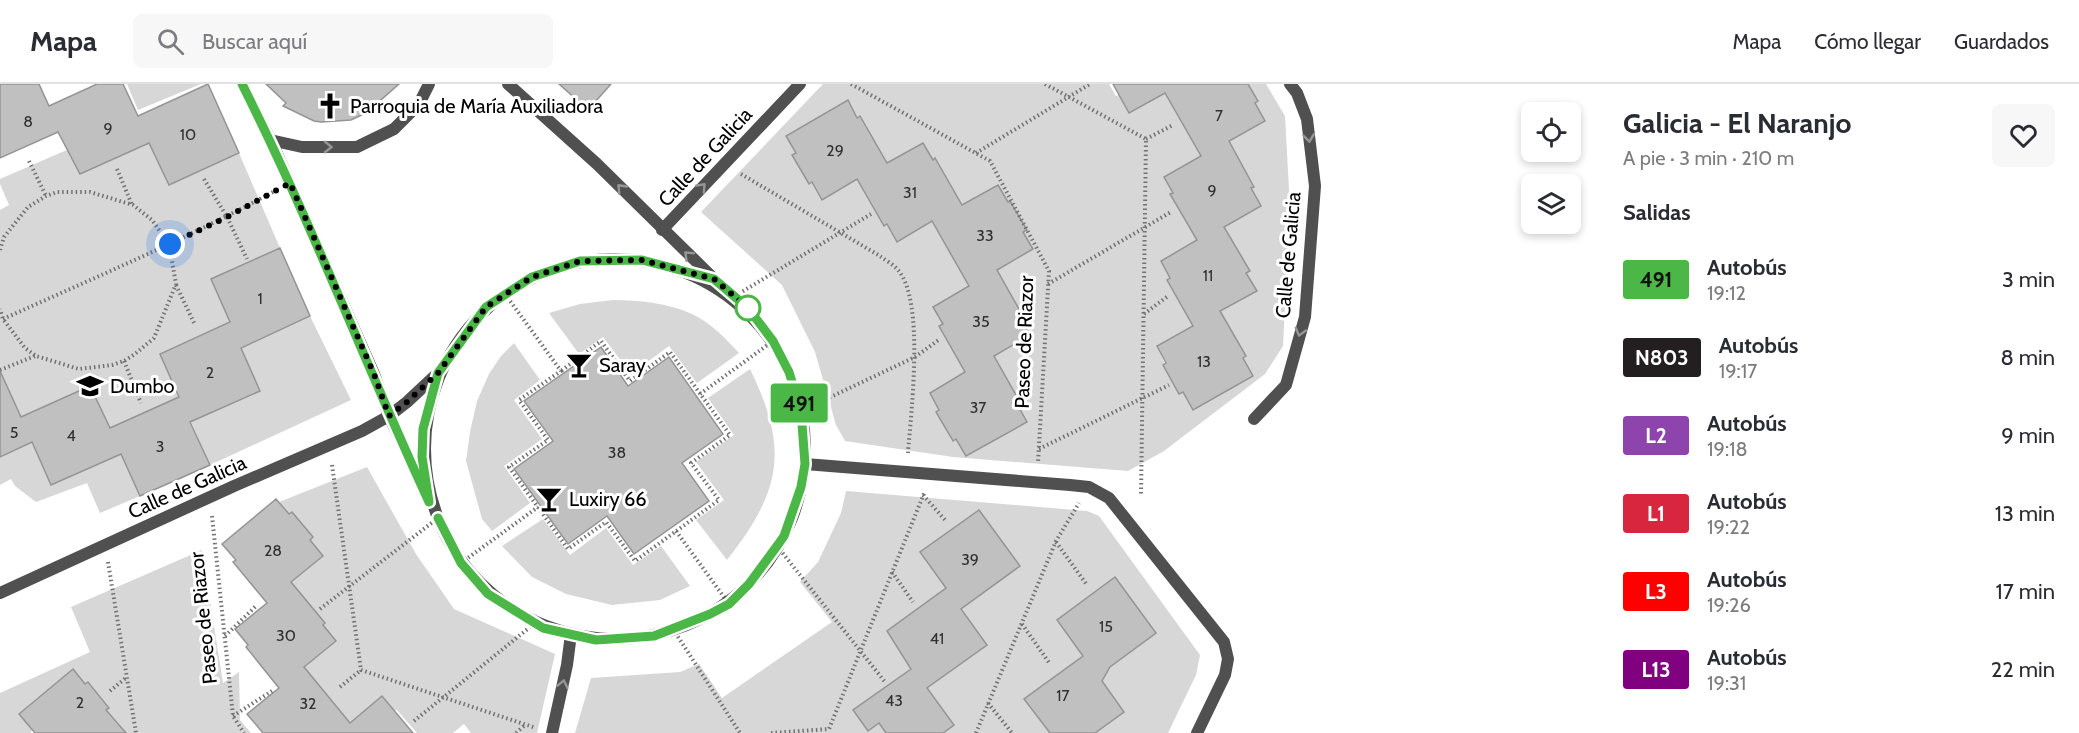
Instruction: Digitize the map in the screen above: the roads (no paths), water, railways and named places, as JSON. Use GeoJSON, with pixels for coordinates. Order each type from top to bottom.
{"type":"FeatureCollection","features":[{"type":"Feature","properties":{"kind":"street"},"geometry":{"type":"LineString","coordinates":[[242,84],[290,183],[374,374],[389,416],[429,502]]}},
{"type":"Feature","properties":{"kind":"street"},"geometry":{"type":"LineString","coordinates":[[270,140],[302,147],[357,147],[394,129],[419,104],[429,84]]}},
{"type":"Feature","properties":{"kind":"street","name":"Calle de Galicia"},"geometry":{"type":"LineString","coordinates":[[429,502],[461,563],[488,594],[543,628],[596,640],[654,636],[729,604],[749,584],[784,536],[798,496],[805,464],[801,411],[789,372],[773,341],[748,308],[662,230],[597,164],[508,84]]}},
{"type":"Feature","properties":{"kind":"street","name":"Calle de Galicia"},"geometry":{"type":"LineString","coordinates":[[662,230],[800,84]]}},
{"type":"Feature","properties":{"kind":"street","name":"Calle de Galicia"},"geometry":{"type":"LineString","coordinates":[[1254,419],[1286,385],[1305,317],[1315,186],[1307,119],[1297,93],[1290,84]]}},
{"type":"Feature","properties":{"kind":"street"},"geometry":{"type":"LineString","coordinates":[[429,502],[422,457],[423,429],[438,373],[486,307],[532,277],[580,261],[642,260],[714,279]]}},
{"type":"Feature","properties":{"kind":"street","name":"Calle de Galicia"},"geometry":{"type":"LineString","coordinates":[[0,593],[362,430],[389,416],[438,373]]}},
{"type":"Feature","properties":{"kind":"street"},"geometry":{"type":"LineString","coordinates":[[805,464],[1089,487],[1109,498],[1224,642],[1228,659],[1226,675],[1197,733]]}},
{"type":"Feature","properties":{"kind":"street"},"geometry":{"type":"LineString","coordinates":[[547,732],[571,634]]}},
{"type":"Feature","properties":{"kind":"place","name":"Parroquia de María Auxiliadora"},"geometry":{"type":"Point","coordinates":[330,106]}},
{"type":"Feature","properties":{"kind":"place","name":"Saray"},"geometry":{"type":"Point","coordinates":[579,365]}},
{"type":"Feature","properties":{"kind":"place","name":"Dumbo"},"geometry":{"type":"Point","coordinates":[90,386]}},
{"type":"Feature","properties":{"kind":"place","name":"Luxiry 66"},"geometry":{"type":"Point","coordinates":[549,499]}}]}
